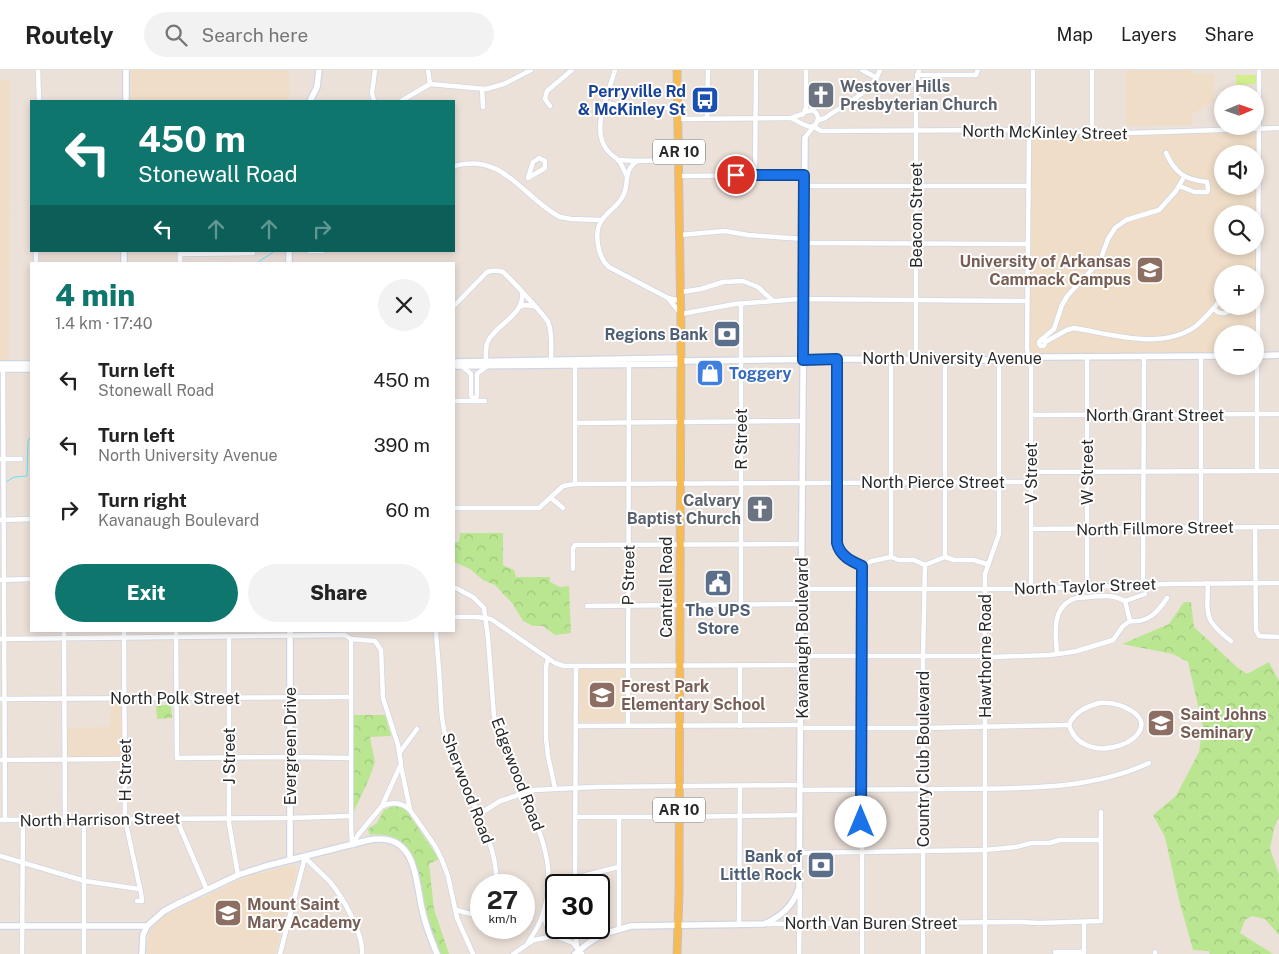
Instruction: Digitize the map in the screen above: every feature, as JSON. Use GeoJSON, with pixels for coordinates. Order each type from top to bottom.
{"type":"FeatureCollection","features":[{"type":"Feature","properties":{"kind":"main road","name":"Cantrell Road"},"geometry":{"type":"LineString","coordinates":[[677,954],[679,894],[681,422],[678,70]]}},
{"type":"Feature","properties":{"kind":"street"},"geometry":{"type":"LineString","coordinates":[[38,70],[39,100]]}},
{"type":"Feature","properties":{"kind":"street"},"geometry":{"type":"LineString","coordinates":[[126,70],[126,100]]}},
{"type":"Feature","properties":{"kind":"street"},"geometry":{"type":"LineString","coordinates":[[310,100],[317,87],[319,70]]}},
{"type":"Feature","properties":{"kind":"street"},"geometry":{"type":"LineString","coordinates":[[374,100],[372,93],[375,70]]}},
{"type":"Feature","properties":{"kind":"street"},"geometry":{"type":"LineString","coordinates":[[428,70],[430,84]]}},
{"type":"Feature","properties":{"kind":"street"},"geometry":{"type":"LineString","coordinates":[[403,100],[430,84],[482,89],[504,84],[532,70]]}},
{"type":"Feature","properties":{"kind":"street"},"geometry":{"type":"LineString","coordinates":[[550,106],[545,99],[547,91],[572,70]]}},
{"type":"Feature","properties":{"kind":"street"},"geometry":{"type":"LineString","coordinates":[[615,70],[600,121],[600,136],[608,152],[618,160],[626,175],[626,188],[623,197],[601,220],[598,227],[600,256],[606,265],[668,298],[681,301]]}},
{"type":"Feature","properties":{"kind":"street"},"geometry":{"type":"LineString","coordinates":[[707,119],[708,70]]}},
{"type":"Feature","properties":{"kind":"street"},"geometry":{"type":"LineString","coordinates":[[755,175],[756,70]]}},
{"type":"Feature","properties":{"kind":"street"},"geometry":{"type":"LineString","coordinates":[[805,138],[806,70]]}},
{"type":"Feature","properties":{"kind":"street"},"geometry":{"type":"LineString","coordinates":[[862,70],[877,78]]}},
{"type":"Feature","properties":{"kind":"street"},"geometry":{"type":"LineString","coordinates":[[805,138],[818,120],[825,118],[866,90],[877,78],[880,70]]}},
{"type":"Feature","properties":{"kind":"street"},"geometry":{"type":"LineString","coordinates":[[918,72],[976,75],[978,70]]}},
{"type":"Feature","properties":{"kind":"street"},"geometry":{"type":"LineString","coordinates":[[1033,70],[1033,125],[1028,136],[1028,301],[1038,341],[1046,357]]}},
{"type":"Feature","properties":{"kind":"street"},"geometry":{"type":"LineString","coordinates":[[1092,70],[1092,132]]}},
{"type":"Feature","properties":{"kind":"street"},"geometry":{"type":"LineString","coordinates":[[1259,70],[1259,85]]}},
{"type":"Feature","properties":{"kind":"street","name":"Beacon Street"},"geometry":{"type":"LineString","coordinates":[[916,360],[916,83],[918,72]]}},
{"type":"Feature","properties":{"kind":"street"},"geometry":{"type":"LineString","coordinates":[[482,89],[483,107]]}},
{"type":"Feature","properties":{"kind":"street"},"geometry":{"type":"LineString","coordinates":[[806,93],[818,120],[830,130]]}},
{"type":"Feature","properties":{"kind":"street"},"geometry":{"type":"LineString","coordinates":[[606,103],[630,108],[678,108]]}},
{"type":"Feature","properties":{"kind":"street"},"geometry":{"type":"LineString","coordinates":[[678,119],[791,118],[804,113],[831,113]]}},
{"type":"Feature","properties":{"kind":"street","name":"North McKinley Street"},"geometry":{"type":"LineString","coordinates":[[791,118],[821,131],[1181,132],[1214,130]]}},
{"type":"Feature","properties":{"kind":"street","name":"North McKinley Street"},"geometry":{"type":"LineString","coordinates":[[1264,128],[1279,128]]}},
{"type":"Feature","properties":{"kind":"street"},"geometry":{"type":"LineString","coordinates":[[1257,325],[1259,135]]}},
{"type":"Feature","properties":{"kind":"street","name":"Kavanaugh Boulevard"},"geometry":{"type":"LineString","coordinates":[[764,924],[776,918],[787,909],[800,885],[805,138]]}},
{"type":"Feature","properties":{"kind":"street"},"geometry":{"type":"LineString","coordinates":[[1166,153],[1172,164],[1184,177],[1193,181],[1207,182],[1208,190],[1207,192],[1197,192],[1179,186]]}},
{"type":"Feature","properties":{"kind":"street"},"geometry":{"type":"LineString","coordinates":[[522,187],[528,178],[533,162],[538,158],[544,160],[545,168],[528,178]]}},
{"type":"Feature","properties":{"kind":"street"},"geometry":{"type":"LineString","coordinates":[[618,160],[679,160]]}},
{"type":"Feature","properties":{"kind":"street"},"geometry":{"type":"LineString","coordinates":[[626,175],[637,161]]}},
{"type":"Feature","properties":{"kind":"street"},"geometry":{"type":"LineString","coordinates":[[455,166],[466,164],[492,166],[503,172],[551,212],[560,217],[571,220],[601,220]]}},
{"type":"Feature","properties":{"kind":"street"},"geometry":{"type":"LineString","coordinates":[[679,176],[804,175]]}},
{"type":"Feature","properties":{"kind":"street"},"geometry":{"type":"LineString","coordinates":[[1029,358],[1038,341],[1052,332],[1063,302],[1097,265],[1115,228],[1126,220],[1159,210],[1184,177]]}},
{"type":"Feature","properties":{"kind":"street"},"geometry":{"type":"LineString","coordinates":[[804,186],[1028,186]]}},
{"type":"Feature","properties":{"kind":"street"},"geometry":{"type":"LineString","coordinates":[[680,235],[725,232],[804,241],[1027,244]]}},
{"type":"Feature","properties":{"kind":"street"},"geometry":{"type":"LineString","coordinates":[[180,253],[252,253]]}},
{"type":"Feature","properties":{"kind":"street"},"geometry":{"type":"LineString","coordinates":[[455,305],[484,275],[493,270],[505,274],[545,317],[549,324],[551,363]]}},
{"type":"Feature","properties":{"kind":"street"},"geometry":{"type":"LineString","coordinates":[[681,292],[701,289],[723,282],[743,281],[758,287],[772,300]]}},
{"type":"Feature","properties":{"kind":"street"},"geometry":{"type":"LineString","coordinates":[[520,307],[521,292]]}},
{"type":"Feature","properties":{"kind":"street"},"geometry":{"type":"LineString","coordinates":[[668,298],[681,314],[741,303],[766,303],[772,300],[1028,301]]}},
{"type":"Feature","properties":{"kind":"street","name":"R Street"},"geometry":{"type":"LineString","coordinates":[[741,303],[741,605]]}},
{"type":"Feature","properties":{"kind":"street"},"geometry":{"type":"LineString","coordinates":[[474,401],[477,396],[478,374],[486,364],[488,340],[520,307],[525,305],[534,306]]}},
{"type":"Feature","properties":{"kind":"street"},"geometry":{"type":"LineString","coordinates":[[1038,341],[1052,338],[1067,330],[1076,328],[1122,338],[1170,337],[1195,327],[1214,309]]}},
{"type":"Feature","properties":{"kind":"street"},"geometry":{"type":"LineString","coordinates":[[1056,325],[1067,330]]}},
{"type":"Feature","properties":{"kind":"street"},"geometry":{"type":"LineString","coordinates":[[1264,356],[1279,355]]}},
{"type":"Feature","properties":{"kind":"street","name":"North University Avenue"},"geometry":{"type":"LineString","coordinates":[[455,366],[837,359],[1000,360],[1046,357],[1214,356]]}},
{"type":"Feature","properties":{"kind":"street"},"geometry":{"type":"LineString","coordinates":[[1143,585],[1144,357]]}},
{"type":"Feature","properties":{"kind":"street"},"geometry":{"type":"LineString","coordinates":[[1201,357],[1201,527]]}},
{"type":"Feature","properties":{"kind":"street","name":"V Street"},"geometry":{"type":"LineString","coordinates":[[1029,358],[1031,368],[1031,589]]}},
{"type":"Feature","properties":{"kind":"street","name":"W Street"},"geometry":{"type":"LineString","coordinates":[[1087,358],[1087,587]]}},
{"type":"Feature","properties":{"kind":"street"},"geometry":{"type":"LineString","coordinates":[[837,359],[836,538],[838,547],[848,559],[862,566]]}},
{"type":"Feature","properties":{"kind":"street"},"geometry":{"type":"LineString","coordinates":[[891,360],[891,557]]}},
{"type":"Feature","properties":{"kind":"street"},"geometry":{"type":"LineString","coordinates":[[945,360],[945,557]]}},
{"type":"Feature","properties":{"kind":"street","name":"Hawthorne Road"},"geometry":{"type":"LineString","coordinates":[[985,954],[985,589],[987,564],[996,546],[999,534],[1000,360]]}},
{"type":"Feature","properties":{"kind":"street","name":"North University Avenue"},"geometry":{"type":"LineString","coordinates":[[551,363],[575,365],[681,361]]}},
{"type":"Feature","properties":{"kind":"street","name":"North University Avenue"},"geometry":{"type":"LineString","coordinates":[[455,362],[486,364]]}},
{"type":"Feature","properties":{"kind":"street","name":"P Street"},"geometry":{"type":"LineString","coordinates":[[628,726],[629,364]]}},
{"type":"Feature","properties":{"kind":"street"},"geometry":{"type":"LineString","coordinates":[[3,820],[1,367],[30,365]]}},
{"type":"Feature","properties":{"kind":"street"},"geometry":{"type":"LineString","coordinates":[[575,365],[575,484]]}},
{"type":"Feature","properties":{"kind":"street"},"geometry":{"type":"LineString","coordinates":[[463,366],[472,374],[471,395],[474,401]]}},
{"type":"Feature","properties":{"kind":"street"},"geometry":{"type":"LineString","coordinates":[[1257,375],[1257,471]]}},
{"type":"Feature","properties":{"kind":"street"},"geometry":{"type":"LineString","coordinates":[[455,401],[485,401]]}},
{"type":"Feature","properties":{"kind":"street","name":"North Grant Street"},"geometry":{"type":"LineString","coordinates":[[1031,415],[1279,414]]}},
{"type":"Feature","properties":{"kind":"street"},"geometry":{"type":"LineString","coordinates":[[576,423],[803,421]]}},
{"type":"Feature","properties":{"kind":"street"},"geometry":{"type":"LineString","coordinates":[[2,459],[21,459]]}},
{"type":"Feature","properties":{"kind":"street"},"geometry":{"type":"LineString","coordinates":[[1031,472],[1279,471]]}},
{"type":"Feature","properties":{"kind":"street","name":"North Pierce Street"},"geometry":{"type":"LineString","coordinates":[[455,508],[539,508],[563,486],[575,484],[1031,482]]}},
{"type":"Feature","properties":{"kind":"street"},"geometry":{"type":"LineString","coordinates":[[551,498],[563,508]]}},
{"type":"Feature","properties":{"kind":"street"},"geometry":{"type":"LineString","coordinates":[[2,520],[30,519]]}},
{"type":"Feature","properties":{"kind":"street"},"geometry":{"type":"LineString","coordinates":[[1255,527],[1256,632],[1261,636],[1279,637]]}},
{"type":"Feature","properties":{"kind":"street","name":"North Fillmore Street"},"geometry":{"type":"LineString","coordinates":[[1031,529],[1279,527]]}},
{"type":"Feature","properties":{"kind":"street"},"geometry":{"type":"LineString","coordinates":[[573,569],[573,548],[575,545],[802,544]]}},
{"type":"Feature","properties":{"kind":"street"},"geometry":{"type":"LineString","coordinates":[[862,566],[872,561],[891,557],[899,560],[914,560],[925,565],[945,557],[954,560],[973,560],[987,564]]}},
{"type":"Feature","properties":{"kind":"street","name":"Country Club Boulevard"},"geometry":{"type":"LineString","coordinates":[[923,954],[923,656],[925,565]]}},
{"type":"Feature","properties":{"kind":"street"},"geometry":{"type":"LineString","coordinates":[[862,566],[862,954]]}},
{"type":"Feature","properties":{"kind":"street"},"geometry":{"type":"LineString","coordinates":[[2,580],[30,579]]}},
{"type":"Feature","properties":{"kind":"street"},"geometry":{"type":"LineString","coordinates":[[1208,583],[1208,618],[1214,627],[1231,641]]}},
{"type":"Feature","properties":{"kind":"street","name":"North Taylor Street"},"geometry":{"type":"LineString","coordinates":[[802,589],[1031,589],[1208,583],[1279,583]]}},
{"type":"Feature","properties":{"kind":"street","name":"Edgewood Road"},"geometry":{"type":"LineString","coordinates":[[455,588],[465,592],[481,603],[484,608],[495,720],[500,737],[540,833],[547,858],[549,881],[544,911],[528,943]]}},
{"type":"Feature","properties":{"kind":"street"},"geometry":{"type":"LineString","coordinates":[[1057,654],[1056,620],[1067,602],[1075,599],[1104,596],[1115,596],[1125,601],[1145,594]]}},
{"type":"Feature","properties":{"kind":"street"},"geometry":{"type":"LineString","coordinates":[[802,656],[985,655],[993,657],[1057,654],[1084,650],[1113,640],[1123,626],[1130,621],[1157,613],[1167,598]]}},
{"type":"Feature","properties":{"kind":"street"},"geometry":{"type":"LineString","coordinates":[[1125,601],[1130,621]]}},
{"type":"Feature","properties":{"kind":"street"},"geometry":{"type":"LineString","coordinates":[[587,606],[801,604]]}},
{"type":"Feature","properties":{"kind":"street"},"geometry":{"type":"LineString","coordinates":[[455,616],[486,618],[500,623],[548,658],[561,665],[802,665]]}},
{"type":"Feature","properties":{"kind":"street"},"geometry":{"type":"LineString","coordinates":[[64,632],[65,819]]}},
{"type":"Feature","properties":{"kind":"street","name":"H Street"},"geometry":{"type":"LineString","coordinates":[[124,632],[125,819],[142,901],[137,901]]}},
{"type":"Feature","properties":{"kind":"street"},"geometry":{"type":"LineString","coordinates":[[176,632],[177,758],[350,758]]}},
{"type":"Feature","properties":{"kind":"street","name":"Sherwood Road"},"geometry":{"type":"LineString","coordinates":[[436,632],[445,733],[454,760],[495,860],[497,874]]}},
{"type":"Feature","properties":{"kind":"street"},"geometry":{"type":"LineString","coordinates":[[2,640],[229,637],[290,634],[345,635],[351,639],[372,640],[377,643],[381,650],[383,698],[400,752],[410,810]]}},
{"type":"Feature","properties":{"kind":"street","name":"Evergreen Drive"},"geometry":{"type":"LineString","coordinates":[[290,634],[290,818],[292,859]]}},
{"type":"Feature","properties":{"kind":"street","name":"J Street"},"geometry":{"type":"LineString","coordinates":[[229,637],[229,818],[238,875]]}},
{"type":"Feature","properties":{"kind":"street"},"geometry":{"type":"LineString","coordinates":[[351,639],[350,758],[353,845]]}},
{"type":"Feature","properties":{"kind":"street"},"geometry":{"type":"LineString","coordinates":[[548,658],[546,668],[546,738],[555,788]]}},
{"type":"Feature","properties":{"kind":"street"},"geometry":{"type":"LineString","coordinates":[[575,874],[576,666]]}},
{"type":"Feature","properties":{"kind":"street"},"geometry":{"type":"LineString","coordinates":[[740,666],[740,726]]}},
{"type":"Feature","properties":{"kind":"street","name":"North Polk Street"},"geometry":{"type":"LineString","coordinates":[[2,699],[350,696]]}},
{"type":"Feature","properties":{"kind":"street"},"geometry":{"type":"LineString","coordinates":[[1105,703],[1118,704],[1127,708],[1136,715],[1141,724],[1140,732],[1134,740],[1122,746],[1107,749],[1096,748],[1082,742],[1073,735],[1069,725],[1081,710],[1105,703]]}},
{"type":"Feature","properties":{"kind":"street"},"geometry":{"type":"LineString","coordinates":[[576,726],[923,728],[1069,725]]}},
{"type":"Feature","properties":{"kind":"street"},"geometry":{"type":"LineString","coordinates":[[400,752],[417,729]]}},
{"type":"Feature","properties":{"kind":"street"},"geometry":{"type":"LineString","coordinates":[[2,760],[125,759]]}},
{"type":"Feature","properties":{"kind":"street"},"geometry":{"type":"LineString","coordinates":[[478,815],[491,806],[523,792],[555,788],[679,786],[801,787],[861,790],[1028,788],[1087,782],[1113,777],[1149,763]]}},
{"type":"Feature","properties":{"kind":"street"},"geometry":{"type":"LineString","coordinates":[[353,845],[358,835],[382,806],[401,764]]}},
{"type":"Feature","properties":{"kind":"street"},"geometry":{"type":"LineString","coordinates":[[739,924],[740,786]]}},
{"type":"Feature","properties":{"kind":"street"},"geometry":{"type":"LineString","coordinates":[[382,806],[397,803],[406,806],[442,860],[465,938],[473,954]]}},
{"type":"Feature","properties":{"kind":"street"},"geometry":{"type":"LineString","coordinates":[[1055,952],[1084,952],[1084,923],[1101,921],[1101,812]]}},
{"type":"Feature","properties":{"kind":"street"},"geometry":{"type":"LineString","coordinates":[[576,817],[800,815]]}},
{"type":"Feature","properties":{"kind":"street","name":"North Harrison Street"},"geometry":{"type":"LineString","coordinates":[[3,820],[351,816]]}},
{"type":"Feature","properties":{"kind":"street"},"geometry":{"type":"LineString","coordinates":[[618,928],[619,817]]}},
{"type":"Feature","properties":{"kind":"street"},"geometry":{"type":"LineString","coordinates":[[176,818],[207,890]]}},
{"type":"Feature","properties":{"kind":"street"},"geometry":{"type":"LineString","coordinates":[[84,819],[84,954]]}},
{"type":"Feature","properties":{"kind":"street"},"geometry":{"type":"LineString","coordinates":[[22,954],[23,820]]}},
{"type":"Feature","properties":{"kind":"street"},"geometry":{"type":"LineString","coordinates":[[142,954],[143,935],[147,926],[158,915],[238,875],[292,859],[374,839],[386,839],[395,842],[406,850],[414,864],[423,914],[437,954]]}},
{"type":"Feature","properties":{"kind":"street"},"geometry":{"type":"LineString","coordinates":[[801,852],[985,850],[1016,847],[1032,843],[1049,843],[1060,840],[1101,840]]}},
{"type":"Feature","properties":{"kind":"street"},"geometry":{"type":"LineString","coordinates":[[0,856],[84,881],[139,889]]}},
{"type":"Feature","properties":{"kind":"street"},"geometry":{"type":"LineString","coordinates":[[280,954],[305,857]]}},
{"type":"Feature","properties":{"kind":"street"},"geometry":{"type":"LineString","coordinates":[[305,857],[338,892],[360,938],[362,954]]}},
{"type":"Feature","properties":{"kind":"street"},"geometry":{"type":"LineString","coordinates":[[292,859],[303,868]]}},
{"type":"Feature","properties":{"kind":"street"},"geometry":{"type":"LineString","coordinates":[[591,874],[618,867]]}},
{"type":"Feature","properties":{"kind":"street"},"geometry":{"type":"LineString","coordinates":[[799,954],[800,885]]}},
{"type":"Feature","properties":{"kind":"street"},"geometry":{"type":"LineString","coordinates":[[456,910],[470,914]]}},
{"type":"Feature","properties":{"kind":"street"},"geometry":{"type":"LineString","coordinates":[[544,911],[545,918]]}},
{"type":"Feature","properties":{"kind":"street","name":"North Van Buren Street"},"geometry":{"type":"LineString","coordinates":[[764,924],[1084,923]]}},
{"type":"Feature","properties":{"kind":"street"},"geometry":{"type":"LineString","coordinates":[[579,953],[597,937],[618,928],[641,925],[764,924]]}},
{"type":"Feature","properties":{"kind":"street"},"geometry":{"type":"LineString","coordinates":[[0,926],[147,926]]}},
{"type":"Feature","properties":{"kind":"street"},"geometry":{"type":"LineString","coordinates":[[513,954],[528,943],[545,937]]}},
{"type":"Feature","properties":{"kind":"street"},"geometry":{"type":"LineString","coordinates":[[563,939],[573,943],[579,953]]}},
{"type":"Feature","properties":{"kind":"street"},"geometry":{"type":"LineString","coordinates":[[575,939],[579,953]]}},
{"type":"Feature","properties":{"kind":"shaded area"},"geometry":{"type":"Polygon","coordinates":[[[129,70],[289,70],[289,100],[129,100],[129,70]]]}},
{"type":"Feature","properties":{"kind":"shaded area"},"geometry":{"type":"Polygon","coordinates":[[[1126,70],[1192,70],[1192,74],[1215,74],[1214,101],[1192,114],[1192,125],[1126,126],[1126,70]]]}},
{"type":"Feature","properties":{"kind":"shaded area"},"geometry":{"type":"Polygon","coordinates":[[[0,80],[10,80],[9,364],[0,364],[0,80]]]}},
{"type":"Feature","properties":{"kind":"shaded area"},"geometry":{"type":"Polygon","coordinates":[[[1214,129],[1214,135],[1259,135],[1259,145],[1214,145],[1214,195],[1259,195],[1259,205],[1214,205],[1214,255],[1258,255],[1258,265],[1214,265],[1214,315],[1258,315],[1258,325],[1214,325],[1214,356],[1029,358],[1031,131],[1092,132],[1214,129]]]}},
{"type":"Feature","properties":{"kind":"shaded area","name":"Forest Park Elementary School"},"geometry":{"type":"Polygon","coordinates":[[[579,668],[625,668],[625,722],[579,722],[579,668]]]}},
{"type":"Feature","properties":{"kind":"shaded area"},"geometry":{"type":"Polygon","coordinates":[[[111,701],[121,701],[122,756],[67,757],[66,728],[110,727],[111,701]]]}},
{"type":"Feature","properties":{"kind":"shaded area","name":"Mount Saint Mary Academy"},"geometry":{"type":"Polygon","coordinates":[[[294,865],[297,869],[275,954],[147,954],[148,938],[152,928],[163,916],[253,875],[294,865]]]}},
{"type":"Feature","properties":{"kind":"green space"},"geometry":{"type":"Polygon","coordinates":[[[1236,75],[1256,75],[1256,84],[1236,85],[1236,75]]]}},
{"type":"Feature","properties":{"kind":"green space"},"geometry":{"type":"Polygon","coordinates":[[[460,533],[503,533],[503,565],[514,570],[516,577],[550,577],[550,582],[560,587],[569,586],[571,633],[555,635],[543,626],[533,626],[523,621],[512,603],[495,585],[483,580],[470,569],[455,562],[455,542],[459,542],[460,533]]]}},
{"type":"Feature","properties":{"kind":"green space"},"geometry":{"type":"Polygon","coordinates":[[[1184,602],[1191,602],[1194,627],[1238,668],[1247,674],[1269,662],[1279,681],[1279,816],[1270,849],[1279,874],[1279,935],[1265,919],[1252,916],[1245,920],[1240,933],[1273,954],[1210,954],[1209,951],[1193,950],[1179,900],[1165,837],[1153,815],[1176,796],[1199,752],[1203,727],[1188,662],[1173,654],[1122,644],[1169,624],[1184,602]]]}},
{"type":"Feature","properties":{"kind":"green space"},"geometry":{"type":"Polygon","coordinates":[[[156,705],[171,705],[172,718],[157,719],[156,705]]]}},
{"type":"Feature","properties":{"kind":"green space"},"geometry":{"type":"Polygon","coordinates":[[[353,715],[385,715],[391,736],[370,737],[375,762],[354,811],[353,715]]]}},
{"type":"Feature","properties":{"kind":"green space"},"geometry":{"type":"Polygon","coordinates":[[[394,806],[403,808],[408,813],[439,859],[429,864],[434,909],[449,954],[440,954],[429,920],[417,869],[407,847],[398,840],[386,835],[370,835],[368,829],[377,823],[384,810],[394,806]]]}},
{"type":"Feature","properties":{"kind":"waterway"},"geometry":{"type":"LineString","coordinates":[[258,262],[273,252]]}},
{"type":"Feature","properties":{"kind":"waterway"},"geometry":{"type":"LineString","coordinates":[[6,482],[14,477],[27,476],[28,441],[30,438]]}},
{"type":"Feature","properties":{"kind":"place","name":"Westover Hills Presbyterian Church"},"geometry":{"type":"Point","coordinates":[821,95]}},
{"type":"Feature","properties":{"kind":"place","name":"Perryville Rd & McKinley St"},"geometry":{"type":"Point","coordinates":[705,100]}},
{"type":"Feature","properties":{"kind":"place","name":"University of Arkansas Cammack Campus"},"geometry":{"type":"Point","coordinates":[1150,270]}},
{"type":"Feature","properties":{"kind":"place","name":"Regions Bank"},"geometry":{"type":"Point","coordinates":[727,334]}},
{"type":"Feature","properties":{"kind":"place","name":"Toggery"},"geometry":{"type":"Point","coordinates":[710,373]}},
{"type":"Feature","properties":{"kind":"place","name":"Calvary Baptist Church"},"geometry":{"type":"Point","coordinates":[760,509]}},
{"type":"Feature","properties":{"kind":"place","name":"The UPS Store"},"geometry":{"type":"Point","coordinates":[718,583]}},
{"type":"Feature","properties":{"kind":"place","name":"Forest Park Elementary School"},"geometry":{"type":"Point","coordinates":[602,695]}},
{"type":"Feature","properties":{"kind":"place","name":"Saint Johns Seminary"},"geometry":{"type":"Point","coordinates":[1161,723]}},
{"type":"Feature","properties":{"kind":"place","name":"Bank of Little Rock"},"geometry":{"type":"Point","coordinates":[821,865]}},
{"type":"Feature","properties":{"kind":"place","name":"Mount Saint Mary Academy"},"geometry":{"type":"Point","coordinates":[228,913]}},
{"type":"Feature","properties":{"kind":"route"},"geometry":{"type":"LineString","coordinates":[[736,175],[804,175],[803,360],[837,359],[836,538],[839,549],[845,557],[862,566],[861,822]]}}]}
